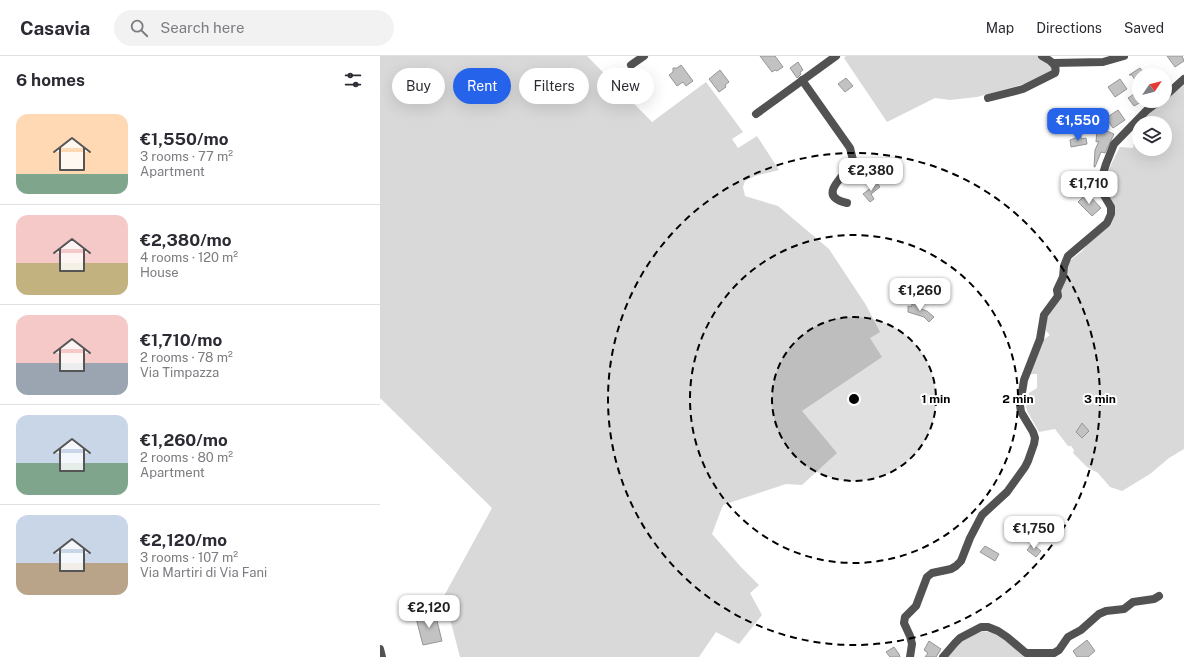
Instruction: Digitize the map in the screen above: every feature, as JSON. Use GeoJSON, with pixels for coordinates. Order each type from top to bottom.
{"type":"FeatureCollection","features":[{"type":"Feature","properties":{"kind":"street"},"geometry":{"type":"LineString","coordinates":[[631,65],[644,56]]}},
{"type":"Feature","properties":{"kind":"street"},"geometry":{"type":"LineString","coordinates":[[756,114],[836,56]]}},
{"type":"Feature","properties":{"kind":"street"},"geometry":{"type":"LineString","coordinates":[[988,98],[1030,86],[1055,73],[1056,68],[1053,63],[1042,56]]}},
{"type":"Feature","properties":{"kind":"street"},"geometry":{"type":"LineString","coordinates":[[1053,63],[1072,59],[1103,62],[1124,56]]}},
{"type":"Feature","properties":{"kind":"street"},"geometry":{"type":"LineString","coordinates":[[1172,90],[1184,79]]}},
{"type":"Feature","properties":{"kind":"street"},"geometry":{"type":"LineString","coordinates":[[802,80],[845,140],[852,155],[852,164],[837,182],[832,191],[836,199],[847,202]]}},
{"type":"Feature","properties":{"kind":"street"},"geometry":{"type":"LineString","coordinates":[[910,657],[912,644],[904,623],[905,617],[916,606],[927,577],[932,574],[951,569],[961,561],[970,538],[982,515],[1007,492],[1025,467],[1034,444],[1034,438],[1033,432],[1022,412],[1020,405],[1024,380],[1040,339],[1044,315],[1058,296],[1057,290],[1063,276],[1064,266],[1068,256],[1107,223],[1111,208],[1100,187],[1106,164],[1114,144],[1150,108]]}},
{"type":"Feature","properties":{"kind":"street"},"geometry":{"type":"LineString","coordinates":[[944,657],[960,638],[981,627],[988,627],[998,631],[1026,653],[1033,655],[1054,653],[1059,650],[1068,637],[1081,630],[1098,614],[1106,611],[1124,609],[1133,602],[1154,599],[1159,596]]}},
{"type":"Feature","properties":{"kind":"street"},"geometry":{"type":"LineString","coordinates":[[380,649],[382,657]]}},
{"type":"Feature","properties":{"kind":"shaded area"},"geometry":{"type":"Polygon","coordinates":[[[380,56],[587,56],[599,68],[597,68],[597,104],[634,104],[652,122],[706,82],[743,132],[732,139],[738,148],[757,136],[779,170],[755,176],[745,181],[743,187],[745,196],[778,206],[829,249],[866,305],[880,332],[870,338],[882,357],[802,411],[837,453],[802,485],[786,484],[723,505],[712,534],[759,585],[750,593],[762,615],[739,644],[716,632],[699,657],[460,657],[444,596],[492,508],[380,398],[380,56]]]}},
{"type":"Feature","properties":{"kind":"shaded area"},"geometry":{"type":"Polygon","coordinates":[[[846,56],[1038,56],[1051,65],[1053,72],[1035,81],[977,97],[950,100],[935,98],[887,122],[844,58],[846,56]]]}},
{"type":"Feature","properties":{"kind":"shaded area"},"geometry":{"type":"Polygon","coordinates":[[[1184,85],[1184,449],[1169,458],[1150,474],[1122,491],[1110,487],[1098,473],[1087,467],[1073,453],[1074,450],[1071,446],[1068,446],[1055,429],[1039,432],[1027,411],[1026,406],[1029,393],[1037,388],[1037,374],[1029,374],[1043,340],[1050,335],[1046,331],[1047,318],[1058,302],[1061,288],[1067,278],[1067,265],[1090,241],[1111,225],[1115,214],[1104,188],[1108,172],[1120,147],[1132,148],[1132,156],[1172,156],[1172,116],[1146,116],[1155,108],[1172,108],[1172,95],[1184,85]]]}},
{"type":"Feature","properties":{"kind":"shaded area"},"geometry":{"type":"Polygon","coordinates":[[[982,631],[1001,637],[1013,644],[1029,657],[948,657],[962,641],[982,631]]]}},
{"type":"Feature","properties":{"kind":"building"},"geometry":{"type":"Polygon","coordinates":[[[760,56],[775,56],[783,67],[772,72],[760,56]]]}},
{"type":"Feature","properties":{"kind":"building"},"geometry":{"type":"Polygon","coordinates":[[[1167,56],[1182,56],[1184,61],[1175,67],[1167,56]]]}},
{"type":"Feature","properties":{"kind":"building"},"geometry":{"type":"Polygon","coordinates":[[[798,62],[803,70],[797,78],[790,68],[798,62]]]}},
{"type":"Feature","properties":{"kind":"building"},"geometry":{"type":"Polygon","coordinates":[[[681,65],[693,81],[686,86],[683,82],[677,86],[669,75],[673,72],[673,68],[677,68],[681,65]]]}},
{"type":"Feature","properties":{"kind":"building"},"geometry":{"type":"Polygon","coordinates":[[[720,70],[729,82],[725,85],[726,87],[719,92],[709,79],[720,70]]]}},
{"type":"Feature","properties":{"kind":"building"},"geometry":{"type":"Polygon","coordinates":[[[846,78],[853,86],[845,92],[838,84],[846,78]]]}},
{"type":"Feature","properties":{"kind":"building"},"geometry":{"type":"Polygon","coordinates":[[[1120,79],[1127,89],[1115,97],[1108,87],[1120,79]]]}},
{"type":"Feature","properties":{"kind":"building"},"geometry":{"type":"Polygon","coordinates":[[[1132,95],[1132,103],[1128,98],[1132,95]]]}},
{"type":"Feature","properties":{"kind":"building"},"geometry":{"type":"Polygon","coordinates":[[[1118,110],[1125,120],[1113,128],[1106,118],[1118,110]]]}},
{"type":"Feature","properties":{"kind":"building"},"geometry":{"type":"Polygon","coordinates":[[[1097,130],[1103,132],[1104,130],[1114,134],[1105,153],[1101,152],[1094,167],[1095,150],[1099,141],[1096,142],[1097,130]]]}},
{"type":"Feature","properties":{"kind":"building"},"geometry":{"type":"Polygon","coordinates":[[[1081,136],[1081,139],[1086,138],[1087,144],[1071,147],[1070,140],[1081,136]]]}},
{"type":"Feature","properties":{"kind":"building"},"geometry":{"type":"Polygon","coordinates":[[[877,183],[880,187],[871,194],[874,199],[870,202],[863,194],[877,183]]]}},
{"type":"Feature","properties":{"kind":"building"},"geometry":{"type":"Polygon","coordinates":[[[1087,193],[1101,208],[1092,216],[1078,202],[1087,193]]]}},
{"type":"Feature","properties":{"kind":"building"},"geometry":{"type":"Polygon","coordinates":[[[913,302],[919,303],[919,308],[927,311],[934,317],[929,322],[924,317],[908,312],[908,306],[911,307],[913,302]]]}},
{"type":"Feature","properties":{"kind":"building"},"geometry":{"type":"Polygon","coordinates":[[[1082,423],[1089,431],[1082,438],[1076,432],[1082,423]]]}},
{"type":"Feature","properties":{"kind":"building"},"geometry":{"type":"Polygon","coordinates":[[[1032,544],[1041,551],[1036,557],[1027,550],[1032,544]]]}},
{"type":"Feature","properties":{"kind":"building"},"geometry":{"type":"Polygon","coordinates":[[[985,546],[999,554],[995,561],[980,552],[985,546]]]}},
{"type":"Feature","properties":{"kind":"building"},"geometry":{"type":"Polygon","coordinates":[[[435,613],[442,641],[423,645],[416,618],[435,613]]]}},
{"type":"Feature","properties":{"kind":"building"},"geometry":{"type":"Polygon","coordinates":[[[1087,640],[1095,651],[1088,657],[1077,657],[1073,651],[1087,640]]]}},
{"type":"Feature","properties":{"kind":"building"},"geometry":{"type":"Polygon","coordinates":[[[929,641],[941,649],[936,657],[925,657],[928,653],[924,650],[929,641]]]}},
{"type":"Feature","properties":{"kind":"building"},"geometry":{"type":"Polygon","coordinates":[[[894,647],[900,657],[890,657],[886,652],[894,647]]]}}]}
